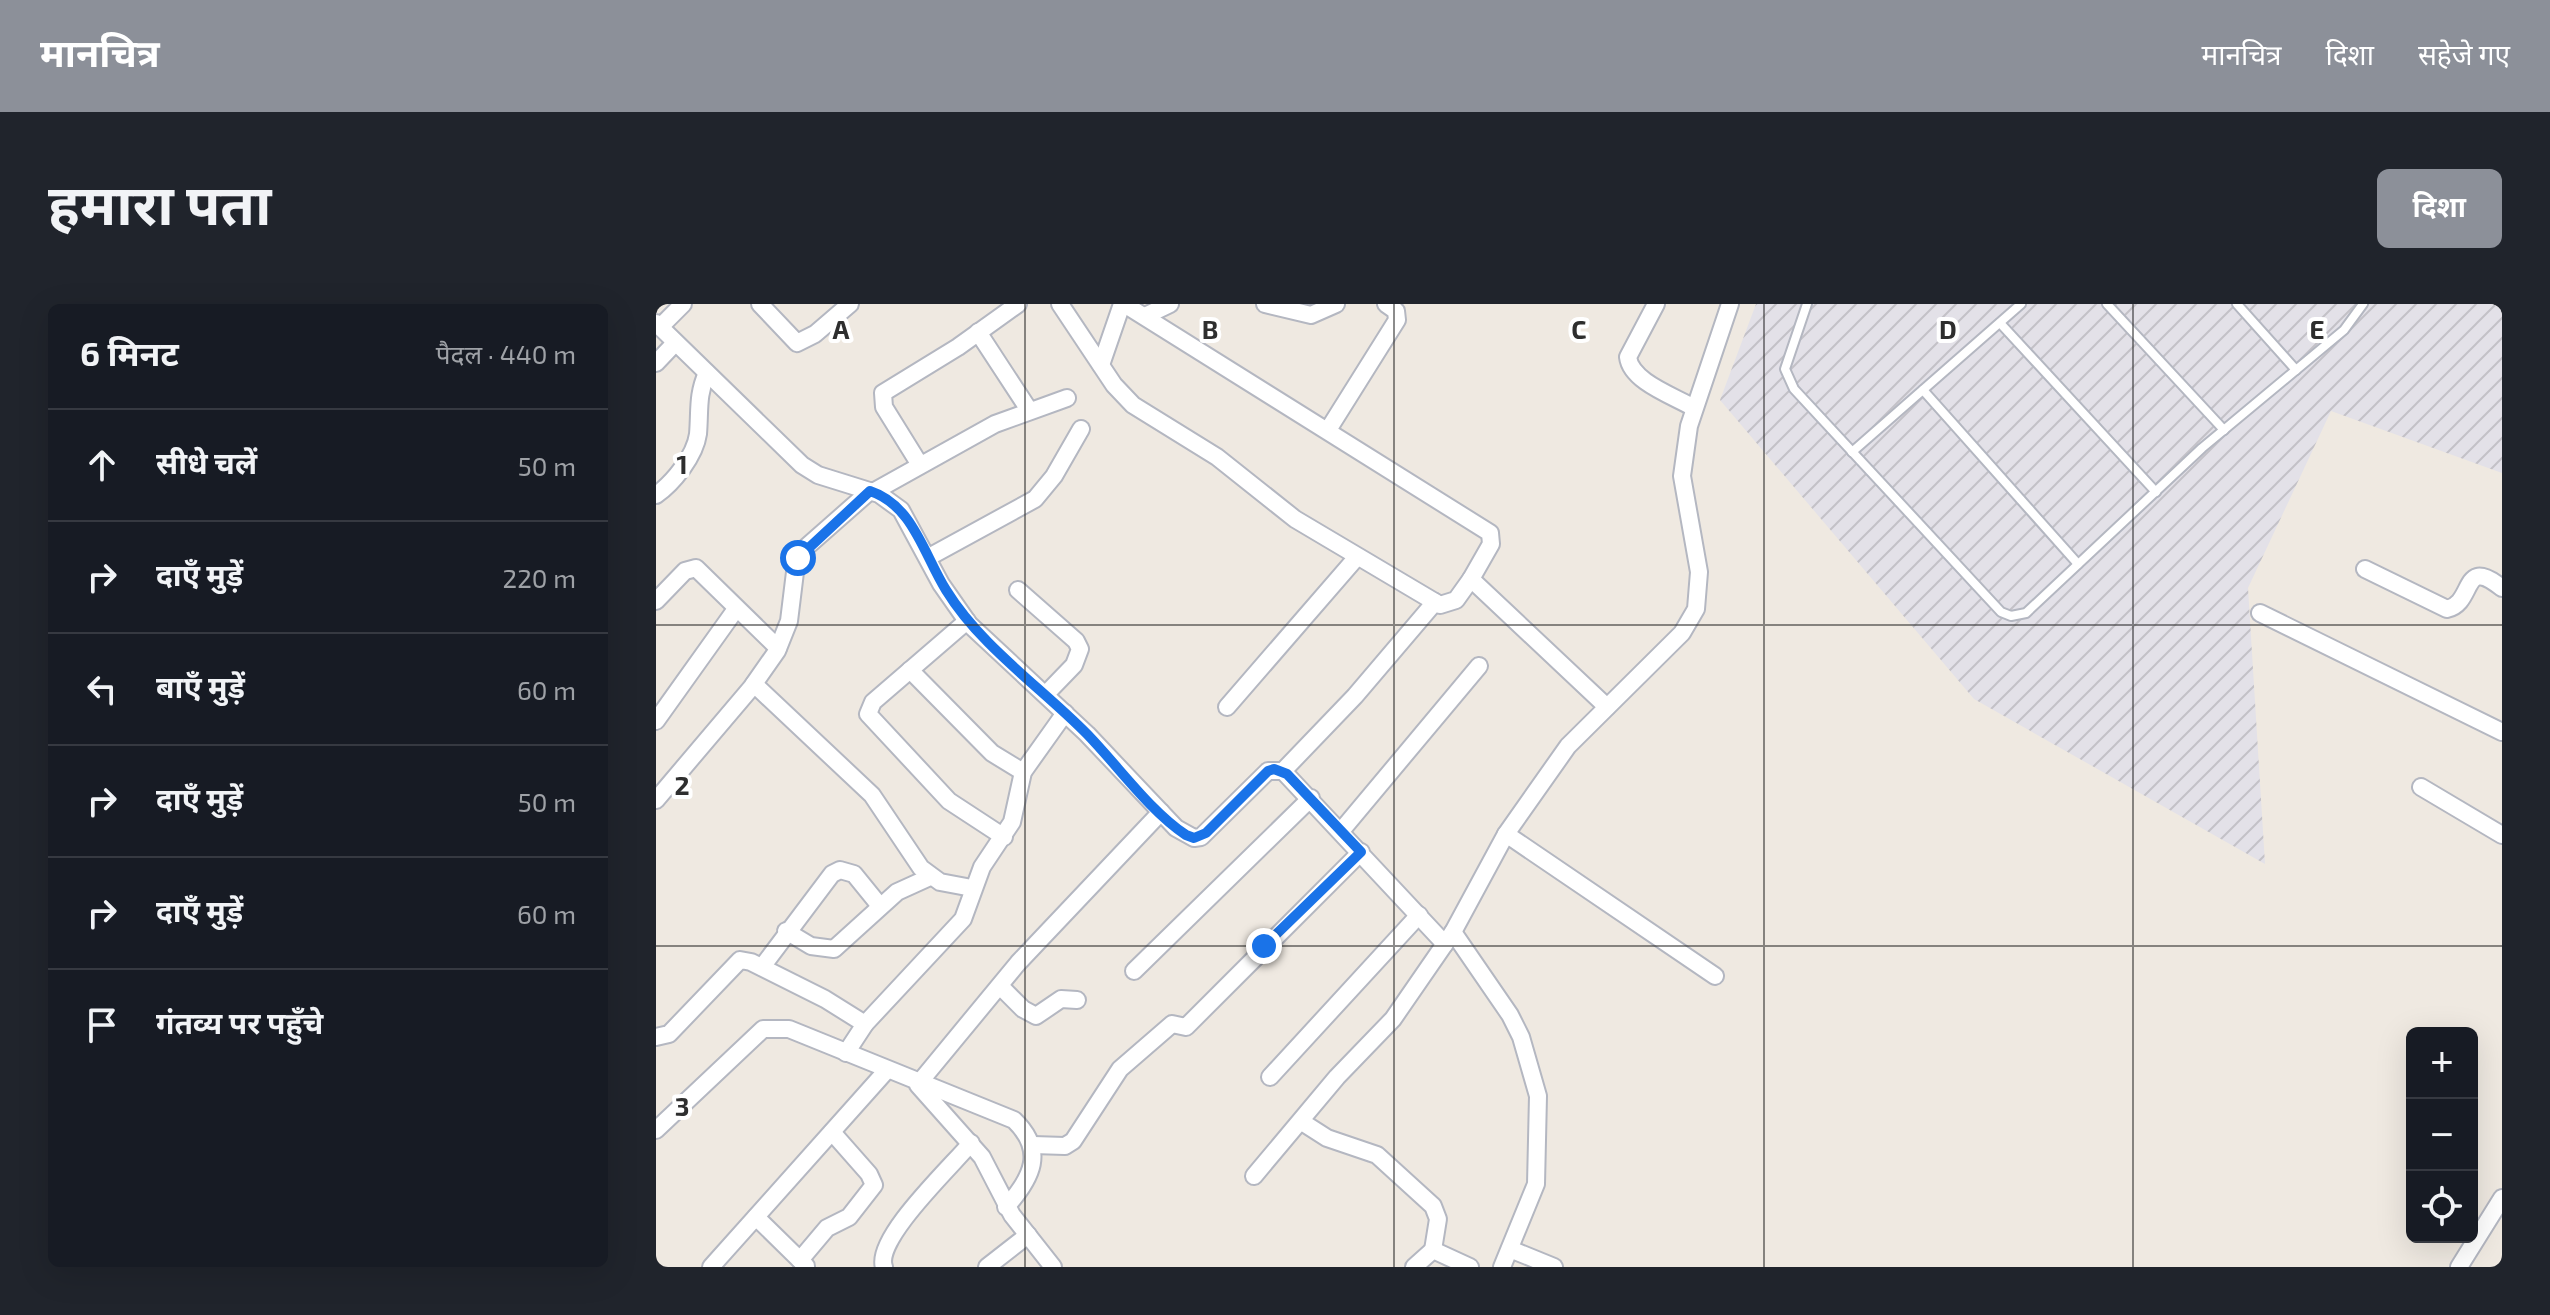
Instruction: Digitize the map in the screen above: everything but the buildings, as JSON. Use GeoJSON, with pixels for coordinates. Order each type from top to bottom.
{"type":"FeatureCollection","features":[{"type":"Feature","properties":{"kind":"street"},"geometry":{"type":"LineString","coordinates":[[683,304],[658,325],[802,465],[834,481],[872,491],[901,510],[967,621],[1046,694],[1186,835],[1201,837],[1268,771],[1283,771],[1419,915],[1449,938],[1510,1015],[1521,1037],[1538,1096],[1536,1184],[1502,1267]]}},
{"type":"Feature","properties":{"kind":"street"},"geometry":{"type":"LineString","coordinates":[[760,304],[797,343],[815,334],[850,304]]}},
{"type":"Feature","properties":{"kind":"street"},"geometry":{"type":"LineString","coordinates":[[920,465],[881,397],[1018,304]]}},
{"type":"Feature","properties":{"kind":"street"},"geometry":{"type":"LineString","coordinates":[[1060,304],[1101,365],[1133,405],[1198,444],[1295,519],[1435,602],[1450,604],[1471,579],[1491,544],[1490,533],[1123,304],[1101,365]]}},
{"type":"Feature","properties":{"kind":"street"},"geometry":{"type":"LineString","coordinates":[[1145,316],[1170,304]]}},
{"type":"Feature","properties":{"kind":"street"},"geometry":{"type":"LineString","coordinates":[[1265,304],[1311,315],[1336,304]]}},
{"type":"Feature","properties":{"kind":"street"},"geometry":{"type":"LineString","coordinates":[[1328,430],[1397,320],[1396,311],[1386,304]]}},
{"type":"Feature","properties":{"kind":"street"},"geometry":{"type":"LineString","coordinates":[[1656,304],[1628,357],[1629,367],[1640,377],[1694,408]]}},
{"type":"Feature","properties":{"kind":"street"},"geometry":{"type":"LineString","coordinates":[[1254,1176],[1337,1077],[1393,1019],[1449,938],[1506,834],[1568,746],[1682,633],[1696,609],[1699,572],[1682,476],[1694,408],[1730,304]]}},
{"type":"Feature","properties":{"kind":"street"},"geometry":{"type":"LineString","coordinates":[[978,332],[1029,410]]}},
{"type":"Feature","properties":{"kind":"street"},"geometry":{"type":"LineString","coordinates":[[656,363],[675,343]]}},
{"type":"Feature","properties":{"kind":"street"},"geometry":{"type":"LineString","coordinates":[[656,495],[677,475],[696,442],[698,395],[707,373]]}},
{"type":"Feature","properties":{"kind":"street"},"geometry":{"type":"LineString","coordinates":[[656,800],[754,684],[778,648],[789,621],[798,558],[872,491],[973,435],[1029,410],[1067,398]]}},
{"type":"Feature","properties":{"kind":"street"},"geometry":{"type":"LineString","coordinates":[[929,557],[1035,499],[1054,476],[1081,429]]}},
{"type":"Feature","properties":{"kind":"street"},"geometry":{"type":"LineString","coordinates":[[1227,707],[1357,557]]}},
{"type":"Feature","properties":{"kind":"street"},"geometry":{"type":"LineString","coordinates":[[656,601],[685,571],[696,568],[778,648]]}},
{"type":"Feature","properties":{"kind":"street"},"geometry":{"type":"LineString","coordinates":[[2365,569],[2447,609],[2458,603],[2472,580],[2480,575],[2487,576],[2502,588]]}},
{"type":"Feature","properties":{"kind":"street"},"geometry":{"type":"LineString","coordinates":[[1471,579],[1607,707]]}},
{"type":"Feature","properties":{"kind":"street"},"geometry":{"type":"LineString","coordinates":[[1018,590],[1076,641],[1080,649],[1074,665],[1046,694]]}},
{"type":"Feature","properties":{"kind":"street"},"geometry":{"type":"LineString","coordinates":[[1283,771],[1355,696],[1435,602]]}},
{"type":"Feature","properties":{"kind":"street"},"geometry":{"type":"LineString","coordinates":[[656,721],[736,609]]}},
{"type":"Feature","properties":{"kind":"street"},"geometry":{"type":"LineString","coordinates":[[2260,613],[2502,732]]}},
{"type":"Feature","properties":{"kind":"street"},"geometry":{"type":"LineString","coordinates":[[967,621],[873,702],[868,714],[871,721],[949,801],[1004,837]]}},
{"type":"Feature","properties":{"kind":"street"},"geometry":{"type":"LineString","coordinates":[[1341,831],[1479,666]]}},
{"type":"Feature","properties":{"kind":"street"},"geometry":{"type":"LineString","coordinates":[[910,670],[992,753],[1023,772]]}},
{"type":"Feature","properties":{"kind":"street"},"geometry":{"type":"LineString","coordinates":[[754,684],[872,795],[908,851],[930,877],[972,888]]}},
{"type":"Feature","properties":{"kind":"street"},"geometry":{"type":"LineString","coordinates":[[846,1053],[865,1024],[956,927],[968,909],[972,888],[982,867],[1004,837],[1016,813],[1023,772],[1065,713]]}},
{"type":"Feature","properties":{"kind":"street"},"geometry":{"type":"LineString","coordinates":[[2421,787],[2502,835]]}},
{"type":"Feature","properties":{"kind":"street"},"geometry":{"type":"LineString","coordinates":[[1134,971],[1311,798]]}},
{"type":"Feature","properties":{"kind":"street"},"geometry":{"type":"LineString","coordinates":[[916,1082],[1161,812]]}},
{"type":"Feature","properties":{"kind":"street"},"geometry":{"type":"LineString","coordinates":[[1506,834],[1715,976]]}},
{"type":"Feature","properties":{"kind":"street"},"geometry":{"type":"LineString","coordinates":[[1033,1145],[1065,1146],[1073,1141],[1128,1060],[1172,1024],[1186,1027],[1361,852]]}},
{"type":"Feature","properties":{"kind":"street"},"geometry":{"type":"LineString","coordinates":[[762,967],[824,882],[840,870],[854,874],[880,906]]}},
{"type":"Feature","properties":{"kind":"street"},"geometry":{"type":"LineString","coordinates":[[786,931],[811,946],[834,949],[897,892],[930,877]]}},
{"type":"Feature","properties":{"kind":"street"},"geometry":{"type":"LineString","coordinates":[[1270,1077],[1419,915]]}},
{"type":"Feature","properties":{"kind":"street"},"geometry":{"type":"LineString","coordinates":[[656,1037],[669,1034],[736,962],[751,962],[762,967],[865,1024]]}},
{"type":"Feature","properties":{"kind":"street"},"geometry":{"type":"LineString","coordinates":[[1000,986],[1023,1009],[1036,1016],[1061,999],[1077,1000]]}},
{"type":"Feature","properties":{"kind":"street"},"geometry":{"type":"LineString","coordinates":[[656,1130],[763,1029],[789,1029],[916,1082],[1000,1112],[1022,1127],[1033,1145],[1028,1179],[1006,1207]]}},
{"type":"Feature","properties":{"kind":"street"},"geometry":{"type":"LineString","coordinates":[[711,1267],[887,1070]]}},
{"type":"Feature","properties":{"kind":"street"},"geometry":{"type":"LineString","coordinates":[[916,1082],[971,1143],[1006,1207],[1053,1267]]}},
{"type":"Feature","properties":{"kind":"street"},"geometry":{"type":"LineString","coordinates":[[1302,1122],[1327,1138],[1377,1155],[1433,1206],[1438,1219],[1433,1250],[1414,1267]]}},
{"type":"Feature","properties":{"kind":"street"},"geometry":{"type":"LineString","coordinates":[[756,1217],[803,1263],[827,1228],[849,1217],[874,1185],[869,1174],[832,1132]]}},
{"type":"Feature","properties":{"kind":"street"},"geometry":{"type":"LineString","coordinates":[[884,1267],[884,1248],[895,1231],[971,1143]]}},
{"type":"Feature","properties":{"kind":"street"},"geometry":{"type":"LineString","coordinates":[[2459,1267],[2502,1198]]}},
{"type":"Feature","properties":{"kind":"street"},"geometry":{"type":"LineString","coordinates":[[987,1267],[1028,1235]]}},
{"type":"Feature","properties":{"kind":"street"},"geometry":{"type":"LineString","coordinates":[[1510,1249],[1554,1267]]}},
{"type":"Feature","properties":{"kind":"street"},"geometry":{"type":"LineString","coordinates":[[1433,1250],[1470,1267]]}},
{"type":"Feature","properties":{"kind":"lane"},"geometry":{"type":"LineString","coordinates":[[1807,304],[1788,357],[1787,377],[1852,452],[2001,612],[2011,616],[2026,613],[2224,430],[2344,330],[2363,304]]}},
{"type":"Feature","properties":{"kind":"lane"},"geometry":{"type":"LineString","coordinates":[[1852,452],[2021,304]]}},
{"type":"Feature","properties":{"kind":"lane"},"geometry":{"type":"LineString","coordinates":[[2107,304],[2224,430]]}},
{"type":"Feature","properties":{"kind":"lane"},"geometry":{"type":"LineString","coordinates":[[2237,304],[2296,370]]}},
{"type":"Feature","properties":{"kind":"lane"},"geometry":{"type":"LineString","coordinates":[[2000,323],[2156,492]]}},
{"type":"Feature","properties":{"kind":"lane"},"geometry":{"type":"LineString","coordinates":[[1923,390],[2078,564]]}},
{"type":"Feature","properties":{"kind":"shaded area"},"geometry":{"type":"Polygon","coordinates":[[[1756,304],[2502,304],[2502,473],[2331,411],[2248,588],[2265,864],[1974,699],[1720,400],[1756,304]]]}},
{"type":"Feature","properties":{"kind":"route"},"geometry":{"type":"LineString","coordinates":[[798,558],[803,550],[870,491],[891,500],[901,510],[941,584],[969,624],[1087,734],[1186,835],[1201,837],[1268,771],[1274,769],[1287,774],[1361,852],[1264,946]]}}]}
